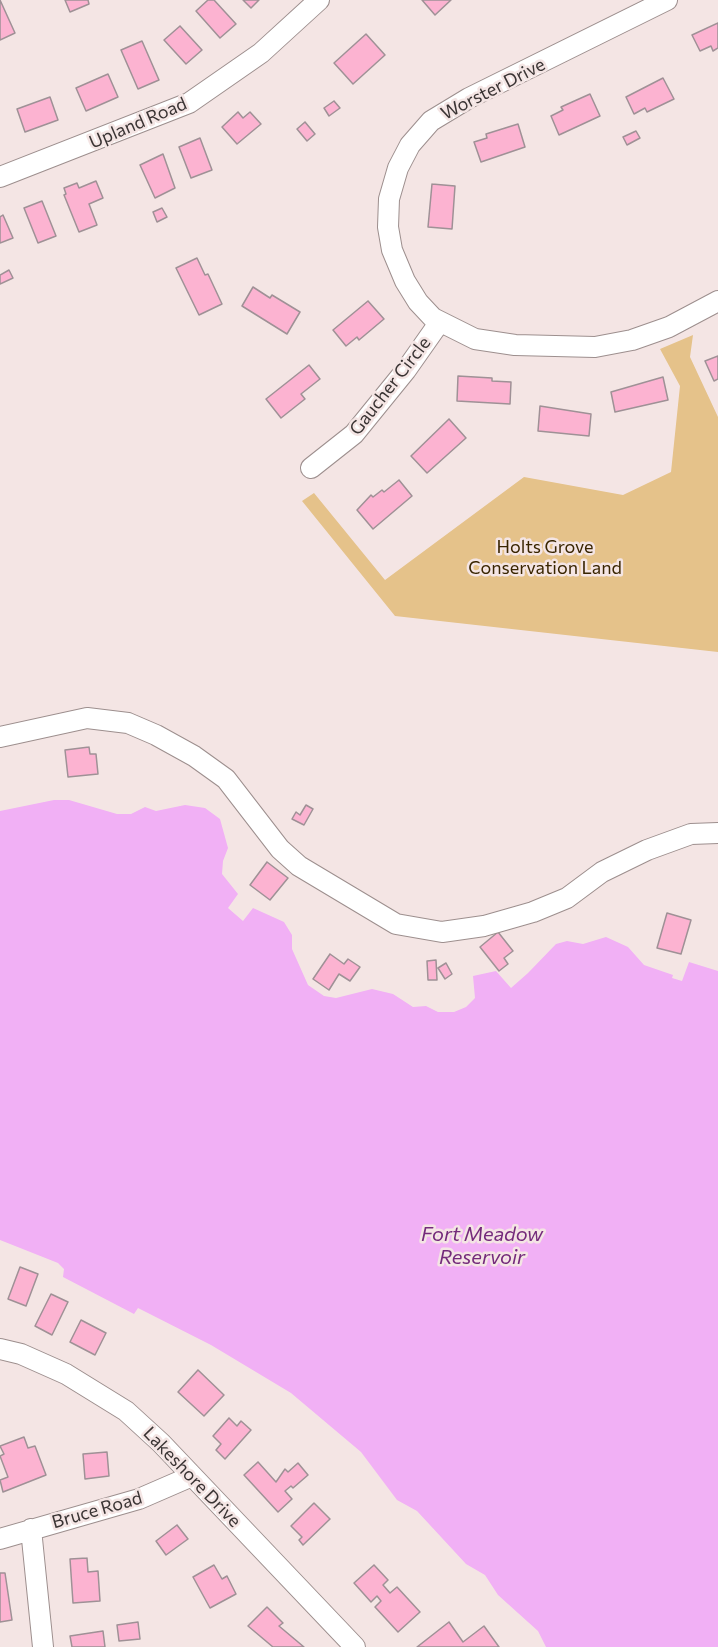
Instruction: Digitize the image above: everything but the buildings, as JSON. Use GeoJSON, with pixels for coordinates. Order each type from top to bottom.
{"type":"FeatureCollection","features":[{"type":"Feature","properties":{"kind":"street","name":"Upland Road"},"geometry":{"type":"LineString","coordinates":[[0,177],[189,103],[261,53],[319,0]]}},
{"type":"Feature","properties":{"kind":"street","name":"Worster Drive"},"geometry":{"type":"LineString","coordinates":[[667,0],[469,98],[431,121],[410,146],[398,168],[389,200],[388,227],[392,250],[418,302],[439,323],[475,339],[515,345],[596,347],[632,340],[669,327],[718,301]]}},
{"type":"Feature","properties":{"kind":"street","name":"Gaucher Circle"},"geometry":{"type":"LineString","coordinates":[[311,468],[354,434],[406,370],[439,323]]}},
{"type":"Feature","properties":{"kind":"street"},"geometry":{"type":"LineString","coordinates":[[0,737],[87,718],[128,723],[156,735],[194,756],[226,779],[280,849],[299,866],[396,924],[442,932],[484,926],[532,912],[567,898],[602,872],[647,850],[691,834],[718,833]]}},
{"type":"Feature","properties":{"kind":"street","name":"Lakeshore Drive"},"geometry":{"type":"LineString","coordinates":[[0,1349],[21,1354],[59,1370],[106,1398],[142,1425],[355,1647]]}},
{"type":"Feature","properties":{"kind":"street","name":"Bruce Road"},"geometry":{"type":"LineString","coordinates":[[0,1539],[148,1496],[192,1476]]}},
{"type":"Feature","properties":{"kind":"street"},"geometry":{"type":"LineString","coordinates":[[31,1529],[43,1647]]}},
{"type":"Feature","properties":{"kind":"green space","name":"Holts Grove Conservation Land"},"geometry":{"type":"Polygon","coordinates":[[[693,335],[690,357],[718,417],[718,652],[395,616],[302,501],[314,493],[385,580],[524,477],[623,495],[671,472],[680,386],[660,349],[693,335]]]}},
{"type":"Feature","properties":{"kind":"water","name":"Fort Meadow Reservoir"},"geometry":{"type":"Polygon","coordinates":[[[54,800],[69,800],[117,814],[131,814],[145,807],[156,811],[185,805],[205,808],[220,819],[228,848],[223,861],[222,874],[238,894],[228,908],[243,921],[253,908],[284,922],[292,935],[292,949],[308,985],[324,996],[336,998],[372,989],[393,994],[413,1007],[426,1006],[438,1012],[454,1012],[466,1007],[475,998],[473,976],[496,971],[511,988],[556,944],[567,941],[583,944],[606,937],[628,947],[644,965],[673,975],[672,978],[682,981],[689,962],[718,971],[718,1647],[546,1647],[538,1631],[498,1595],[485,1575],[466,1564],[417,1511],[397,1500],[361,1452],[291,1393],[211,1345],[138,1308],[134,1314],[63,1277],[64,1269],[58,1263],[0,1240],[0,811],[54,800]]]}}]}
